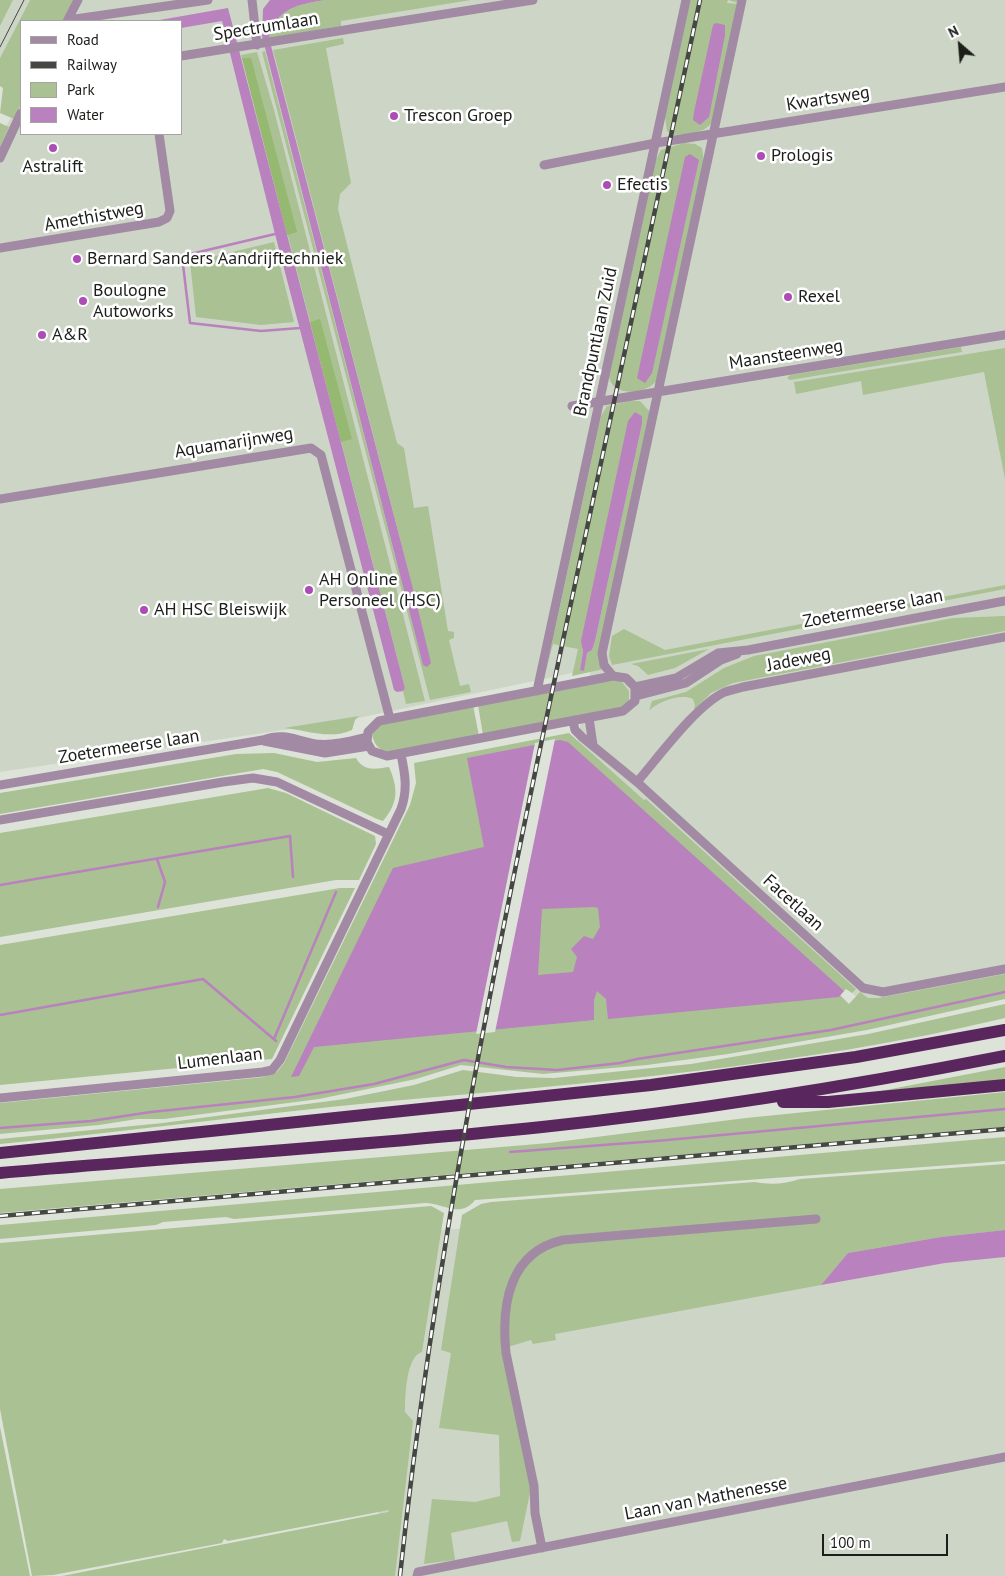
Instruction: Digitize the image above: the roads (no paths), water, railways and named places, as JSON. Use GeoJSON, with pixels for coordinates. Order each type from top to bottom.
{"type":"FeatureCollection","features":[{"type":"Feature","properties":{"kind":"highway"},"geometry":{"type":"LineString","coordinates":[[0,1152],[651,1085],[856,1056],[1005,1030]]}},
{"type":"Feature","properties":{"kind":"highway"},"geometry":{"type":"LineString","coordinates":[[0,1173],[473,1134],[620,1118],[746,1101],[1005,1056]]}},
{"type":"Feature","properties":{"kind":"highway"},"geometry":{"type":"LineString","coordinates":[[746,1101],[828,1102],[1005,1085]]}},
{"type":"Feature","properties":{"kind":"street"},"geometry":{"type":"LineString","coordinates":[[67,20],[78,0]]}},
{"type":"Feature","properties":{"kind":"street"},"geometry":{"type":"LineString","coordinates":[[67,20],[208,0]]}},
{"type":"Feature","properties":{"kind":"street"},"geometry":{"type":"LineString","coordinates":[[252,0],[257,45]]}},
{"type":"Feature","properties":{"kind":"street","name":"Spectrumlaan"},"geometry":{"type":"LineString","coordinates":[[182,56],[533,0]]}},
{"type":"Feature","properties":{"kind":"street","name":"Brandpuntlaan Zuid"},"geometry":{"type":"LineString","coordinates":[[537,691],[686,0]]}},
{"type":"Feature","properties":{"kind":"street"},"geometry":{"type":"LineString","coordinates":[[613,676],[604,665],[602,653],[742,0]]}},
{"type":"Feature","properties":{"kind":"street","name":"Kwartsweg"},"geometry":{"type":"LineString","coordinates":[[544,164],[656,143],[1005,87]]}},
{"type":"Feature","properties":{"kind":"street"},"geometry":{"type":"LineString","coordinates":[[0,158],[20,115]]}},
{"type":"Feature","properties":{"kind":"street","name":"Amethistweg"},"geometry":{"type":"LineString","coordinates":[[0,248],[122,229],[159,222],[167,218],[170,211],[158,135]]}},
{"type":"Feature","properties":{"kind":"street","name":"Maansteenweg"},"geometry":{"type":"LineString","coordinates":[[572,406],[1005,335]]}},
{"type":"Feature","properties":{"kind":"street","name":"Aquamarijnweg"},"geometry":{"type":"LineString","coordinates":[[0,499],[311,448],[321,455],[390,719]]}},
{"type":"Feature","properties":{"kind":"street","name":"Zoetermeerse laan"},"geometry":{"type":"LineString","coordinates":[[636,691],[686,683],[721,660],[748,650],[1005,601]]}},
{"type":"Feature","properties":{"kind":"street","name":"Jadeweg"},"geometry":{"type":"LineString","coordinates":[[637,782],[689,722],[708,703],[724,693],[744,687],[1005,638]]}},
{"type":"Feature","properties":{"kind":"street"},"geometry":{"type":"LineString","coordinates":[[613,676],[626,678],[636,691],[632,705],[627,710],[401,754],[382,756],[372,751],[368,742],[375,724],[429,708],[537,691],[613,676]]}},
{"type":"Feature","properties":{"kind":"street"},"geometry":{"type":"LineString","coordinates":[[589,718],[594,746]]}},
{"type":"Feature","properties":{"kind":"street","name":"Facetlaan"},"geometry":{"type":"LineString","coordinates":[[572,721],[575,730],[637,782],[863,988],[883,992],[1005,969]]}},
{"type":"Feature","properties":{"kind":"street","name":"Zoetermeerse laan"},"geometry":{"type":"LineString","coordinates":[[0,784],[263,740],[276,735],[328,744],[368,742]]}},
{"type":"Feature","properties":{"kind":"street","name":"Lumenlaan"},"geometry":{"type":"LineString","coordinates":[[0,1098],[272,1070],[280,1060],[406,796],[406,783],[401,754]]}},
{"type":"Feature","properties":{"kind":"street"},"geometry":{"type":"LineString","coordinates":[[0,820],[223,782],[259,779],[284,784],[388,834]]}},
{"type":"Feature","properties":{"kind":"street"},"geometry":{"type":"LineString","coordinates":[[542,1548],[535,1513],[534,1486],[504,1336],[509,1292],[516,1271],[530,1255],[547,1243],[563,1240],[816,1219]]}},
{"type":"Feature","properties":{"kind":"street","name":"Laan van Mathenesse"},"geometry":{"type":"LineString","coordinates":[[417,1576],[418,1572],[1005,1457]]}},
{"type":"Feature","properties":{"kind":"water"},"geometry":{"type":"Polygon","coordinates":[[[270,0],[325,0],[307,3],[290,9],[277,20],[269,38],[410,577],[431,663],[427,667],[423,665],[262,36],[263,9],[270,0]]]}},
{"type":"Feature","properties":{"kind":"water"},"geometry":{"type":"Polygon","coordinates":[[[228,8],[405,688],[403,691],[397,692],[394,690],[275,234],[222,21],[182,28],[182,20],[160,20],[228,8]]]}},
{"type":"Feature","properties":{"kind":"water"},"geometry":{"type":"Polygon","coordinates":[[[716,23],[725,25],[725,35],[709,117],[700,125],[693,120],[694,112],[713,25],[716,23]]]}},
{"type":"Feature","properties":{"kind":"water"},"geometry":{"type":"Polygon","coordinates":[[[690,154],[699,160],[652,373],[645,383],[637,378],[685,157],[690,154]]]}},
{"type":"Feature","properties":{"kind":"water"},"geometry":{"type":"Polygon","coordinates":[[[635,412],[642,416],[642,424],[595,641],[592,650],[587,653],[584,671],[580,670],[583,652],[581,641],[628,421],[635,412]]]}},
{"type":"Feature","properties":{"kind":"water"},"geometry":{"type":"Polygon","coordinates":[[[560,740],[568,742],[844,991],[839,997],[608,1019],[606,999],[597,991],[594,1000],[594,1020],[314,1047],[299,1076],[291,1077],[393,868],[484,847],[467,758],[560,740]],[[598,908],[542,909],[538,975],[573,972],[577,957],[571,949],[584,936],[593,939],[600,927],[598,908]]]}},
{"type":"Feature","properties":{"kind":"water"},"geometry":{"type":"Polygon","coordinates":[[[1005,1230],[1005,1257],[945,1263],[821,1285],[848,1253],[941,1237],[1005,1230]]]}},
{"type":"Feature","properties":{"kind":"waterway"},"geometry":{"type":"LineString","coordinates":[[275,234],[182,256],[190,323],[261,331],[300,328]]}},
{"type":"Feature","properties":{"kind":"waterway"},"geometry":{"type":"LineString","coordinates":[[0,885],[290,836],[293,877]]}},
{"type":"Feature","properties":{"kind":"waterway"},"geometry":{"type":"LineString","coordinates":[[157,859],[165,882],[158,907]]}},
{"type":"Feature","properties":{"kind":"waterway"},"geometry":{"type":"LineString","coordinates":[[274,1039],[336,892]]}},
{"type":"Feature","properties":{"kind":"waterway"},"geometry":{"type":"LineString","coordinates":[[0,1015],[203,979],[276,1041]]}},
{"type":"Feature","properties":{"kind":"waterway"},"geometry":{"type":"LineString","coordinates":[[0,1128],[91,1121],[151,1112],[295,1097],[374,1084],[464,1060],[506,1067],[557,1070],[620,1063],[831,1030],[1005,992]]}},
{"type":"Feature","properties":{"kind":"waterway"},"geometry":{"type":"LineString","coordinates":[[510,1152],[656,1141],[1005,1109]]}},
{"type":"Feature","properties":{"kind":"tram line"},"geometry":{"type":"LineString","coordinates":[[0,47],[24,0]]}},
{"type":"Feature","properties":{"kind":"railway"},"geometry":{"type":"LineString","coordinates":[[400,1576],[414,1457],[449,1219],[492,983],[540,748],[700,0]]}},
{"type":"Feature","properties":{"kind":"railway"},"geometry":{"type":"LineString","coordinates":[[0,1216],[1005,1129]]}},
{"type":"Feature","properties":{"kind":"place","name":"Trescon Groep"},"geometry":{"type":"Point","coordinates":[394,116]}},
{"type":"Feature","properties":{"kind":"place","name":"Astralift"},"geometry":{"type":"Point","coordinates":[53,148]}},
{"type":"Feature","properties":{"kind":"place","name":"Prologis"},"geometry":{"type":"Point","coordinates":[761,156]}},
{"type":"Feature","properties":{"kind":"place","name":"Efectis"},"geometry":{"type":"Point","coordinates":[607,185]}},
{"type":"Feature","properties":{"kind":"place","name":"Bernard Sanders Aandrijftechniek"},"geometry":{"type":"Point","coordinates":[77,259]}},
{"type":"Feature","properties":{"kind":"place","name":"Rexel"},"geometry":{"type":"Point","coordinates":[788,297]}},
{"type":"Feature","properties":{"kind":"place","name":"Boulogne Autoworks"},"geometry":{"type":"Point","coordinates":[83,301]}},
{"type":"Feature","properties":{"kind":"place","name":"A&R"},"geometry":{"type":"Point","coordinates":[42,335]}},
{"type":"Feature","properties":{"kind":"place","name":"AH Online Personeel (HSC)"},"geometry":{"type":"Point","coordinates":[309,590]}},
{"type":"Feature","properties":{"kind":"place","name":"AH HSC Bleiswijk"},"geometry":{"type":"Point","coordinates":[144,610]}}]}
